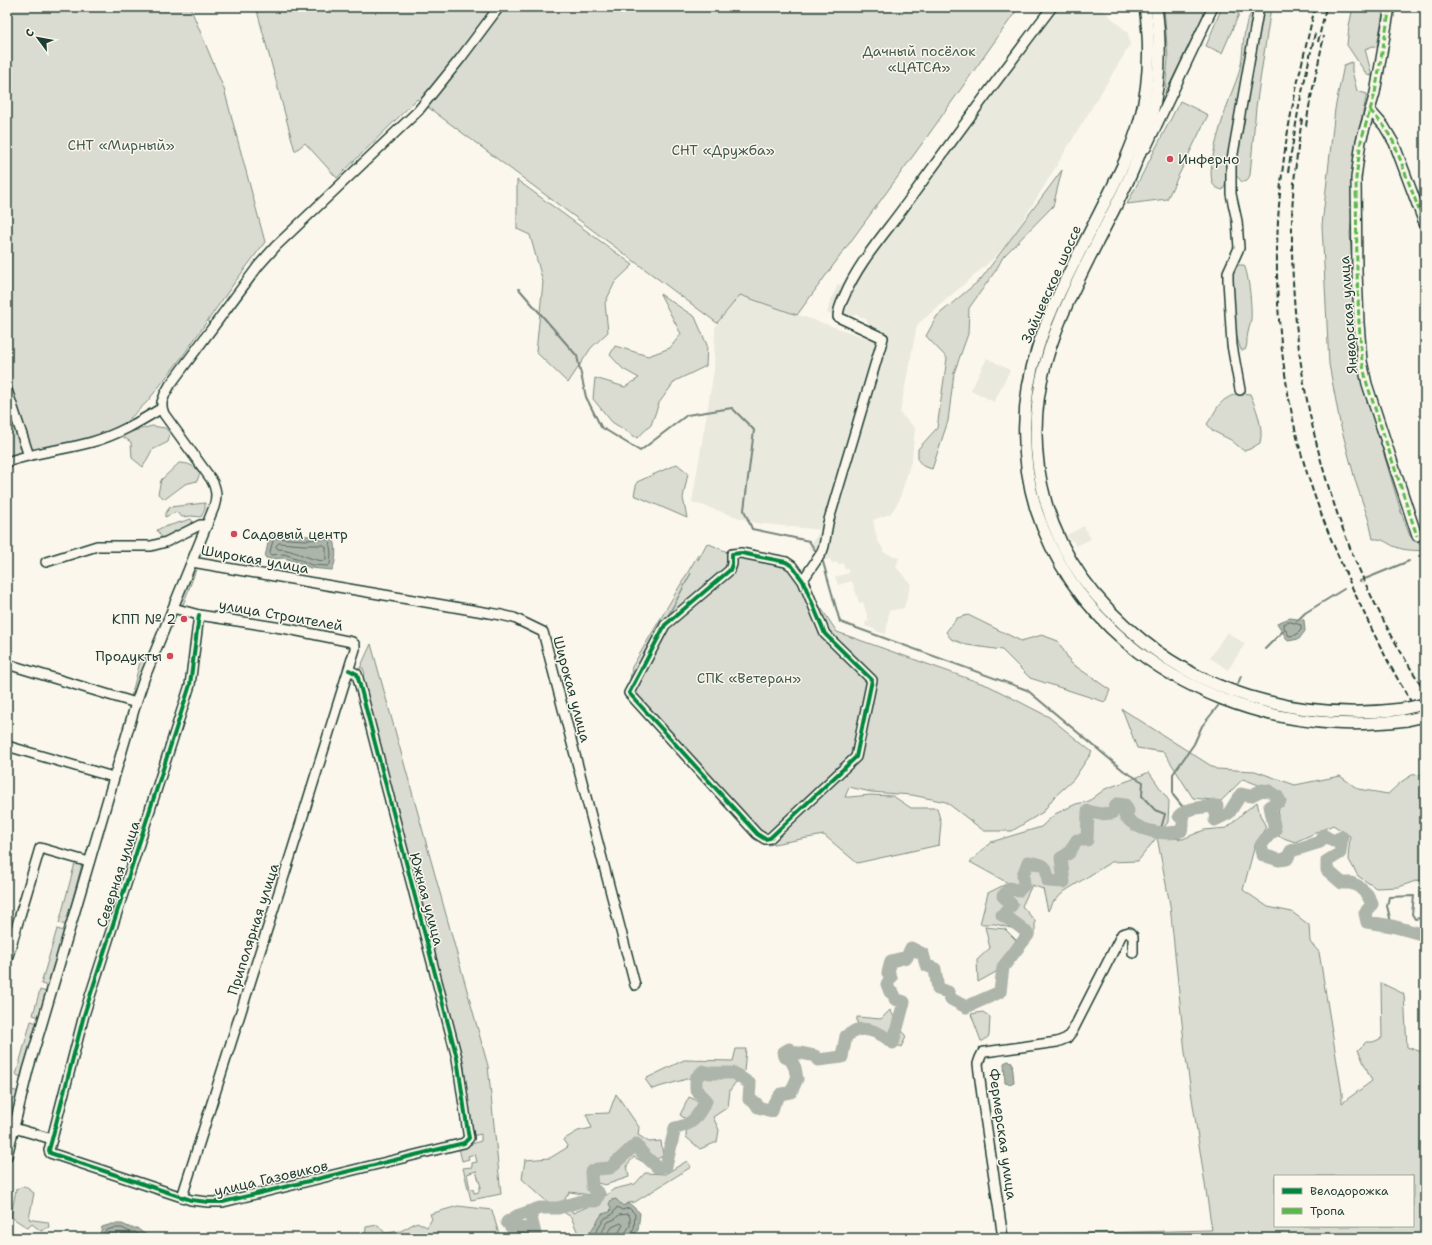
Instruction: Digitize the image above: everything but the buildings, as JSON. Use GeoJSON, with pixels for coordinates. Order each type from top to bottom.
{"type":"FeatureCollection","features":[{"type":"Feature","properties":{"kind":"main road","name":"Зайцевское шоссе"},"geometry":{"type":"LineString","coordinates":[[1156,7],[1160,56],[1155,97],[1147,130],[1127,183],[1074,289],[1052,338],[1038,392],[1036,429],[1040,476],[1048,511],[1056,532],[1066,554],[1095,595],[1113,615],[1148,645],[1188,671],[1230,690],[1271,703],[1303,709],[1332,712],[1369,712],[1403,709],[1425,704]]}},
{"type":"Feature","properties":{"kind":"main road","name":"Зайцевское шоссе"},"geometry":{"type":"LineString","coordinates":[[1147,9],[1149,60],[1146,91],[1139,123],[1121,170],[1052,311],[1038,346],[1031,373],[1026,403],[1026,464],[1031,489],[1043,528],[1053,551],[1066,574],[1077,590],[1102,619],[1132,646],[1162,668],[1206,692],[1262,712],[1310,721],[1339,724],[1367,723],[1407,720],[1425,716]]}},
{"type":"Feature","properties":{"kind":"street"},"geometry":{"type":"LineString","coordinates":[[7,1153],[36,1041],[89,862],[110,776],[133,702],[192,562],[217,497],[214,485],[199,461],[170,422],[162,408],[163,398],[170,385],[259,265],[276,246],[418,111],[499,7]]}},
{"type":"Feature","properties":{"kind":"street"},"geometry":{"type":"LineString","coordinates":[[803,580],[822,552],[824,546],[828,523],[883,338],[838,317],[839,310],[851,281],[872,249],[900,214],[979,103],[1052,7]]}},
{"type":"Feature","properties":{"kind":"street"},"geometry":{"type":"LineString","coordinates":[[1127,183],[1155,131],[1213,7]]}},
{"type":"Feature","properties":{"kind":"street"},"geometry":{"type":"LineString","coordinates":[[1240,390],[1232,345],[1228,280],[1228,272],[1239,248],[1239,235],[1231,194],[1230,174],[1258,7]]}},
{"type":"Feature","properties":{"kind":"street","name":"Январская улица"},"geometry":{"type":"LineString","coordinates":[[1390,7],[1375,93],[1361,141],[1356,178],[1357,271],[1362,361],[1370,392],[1417,536]]}},
{"type":"Feature","properties":{"kind":"street"},"geometry":{"type":"LineString","coordinates":[[1370,110],[1384,126],[1394,143],[1425,226]]}},
{"type":"Feature","properties":{"kind":"street"},"geometry":{"type":"LineString","coordinates":[[7,390],[28,454]]}},
{"type":"Feature","properties":{"kind":"street"},"geometry":{"type":"LineString","coordinates":[[7,462],[28,454],[90,443],[130,427],[162,408]]}},
{"type":"Feature","properties":{"kind":"street"},"geometry":{"type":"LineString","coordinates":[[46,562],[97,546],[151,546],[166,542],[200,525],[207,524]]}},
{"type":"Feature","properties":{"kind":"street"},"geometry":{"type":"LineString","coordinates":[[741,553],[786,562],[792,566],[803,580],[825,634],[872,680],[856,757],[770,838],[765,839],[757,834],[629,693],[665,625],[730,570],[732,564],[732,554],[741,553]]}},
{"type":"Feature","properties":{"kind":"street","name":"Широкая улица"},"geometry":{"type":"LineString","coordinates":[[192,562],[514,618],[543,632],[635,985]]}},
{"type":"Feature","properties":{"kind":"street"},"geometry":{"type":"LineString","coordinates":[[173,608],[199,615]]}},
{"type":"Feature","properties":{"kind":"street","name":"улица Строителей"},"geometry":{"type":"LineString","coordinates":[[199,615],[288,629],[352,642],[355,645],[355,649],[349,670]]}},
{"type":"Feature","properties":{"kind":"street","name":"Северная улица"},"geometry":{"type":"LineString","coordinates":[[52,1139],[84,1015],[190,685],[199,615]]}},
{"type":"Feature","properties":{"kind":"street"},"geometry":{"type":"LineString","coordinates":[[7,664],[133,702]]}},
{"type":"Feature","properties":{"kind":"street","name":"Южная улица"},"geometry":{"type":"LineString","coordinates":[[349,670],[357,674],[457,1058],[468,1134],[467,1140]]}},
{"type":"Feature","properties":{"kind":"street","name":"Приполярная улица"},"geometry":{"type":"LineString","coordinates":[[182,1197],[349,670]]}},
{"type":"Feature","properties":{"kind":"street"},"geometry":{"type":"LineString","coordinates":[[7,746],[110,776]]}},
{"type":"Feature","properties":{"kind":"street"},"geometry":{"type":"LineString","coordinates":[[7,959],[40,848],[89,862]]}},
{"type":"Feature","properties":{"kind":"street","name":"Фермерская улица"},"geometry":{"type":"LineString","coordinates":[[1003,1238],[978,1064],[980,1058],[983,1052],[1048,1044],[1067,1038],[1073,1030],[1122,934],[1129,932],[1132,936],[1133,954]]}},
{"type":"Feature","properties":{"kind":"street"},"geometry":{"type":"LineString","coordinates":[[14,1128],[52,1139]]}},
{"type":"Feature","properties":{"kind":"street","name":"улица Газовиков"},"geometry":{"type":"LineString","coordinates":[[52,1139],[49,1150],[50,1153],[199,1202],[223,1202],[464,1143],[467,1140]]}},
{"type":"Feature","properties":{"kind":"shaded area"},"geometry":{"type":"Polygon","coordinates":[[[1047,7],[1100,7],[1128,33],[1130,45],[1013,237],[992,260],[917,325],[900,413],[915,428],[912,458],[899,501],[890,514],[873,520],[877,539],[883,549],[883,552],[899,558],[896,567],[911,584],[904,608],[889,611],[886,634],[878,632],[865,626],[866,621],[869,622],[863,602],[859,603],[852,581],[838,585],[835,577],[849,573],[848,569],[845,570],[843,563],[838,565],[837,562],[832,563],[830,559],[824,560],[821,554],[808,548],[821,530],[755,523],[692,502],[714,370],[715,327],[739,295],[876,341],[866,319],[857,315],[838,317],[827,313],[838,284],[841,285],[866,248],[1047,7]]]}},
{"type":"Feature","properties":{"kind":"shaded area"},"geometry":{"type":"Polygon","coordinates":[[[987,358],[1010,370],[994,402],[971,390],[987,358]]]}},
{"type":"Feature","properties":{"kind":"shaded area"},"geometry":{"type":"Polygon","coordinates":[[[1084,526],[1091,539],[1076,546],[1073,541],[1068,539],[1067,535],[1084,526]]]}},
{"type":"Feature","properties":{"kind":"shaded area"},"geometry":{"type":"Polygon","coordinates":[[[1227,632],[1245,644],[1228,670],[1210,658],[1227,632]]]}},
{"type":"Feature","properties":{"kind":"green space","name":"СНТ «Мирный»"},"geometry":{"type":"Polygon","coordinates":[[[7,7],[190,7],[224,89],[265,242],[182,357],[147,402],[125,423],[108,433],[86,441],[7,457],[7,7]]]}},
{"type":"Feature","properties":{"kind":"green space","name":"СНТ «Дружба»"},"geometry":{"type":"Polygon","coordinates":[[[256,7],[1019,7],[929,134],[797,315],[740,295],[717,323],[417,99],[337,178],[305,143],[295,151],[256,7]]]}},
{"type":"Feature","properties":{"kind":"green space"},"geometry":{"type":"Polygon","coordinates":[[[1164,7],[1207,7],[1165,94],[1168,58],[1164,7]]]}},
{"type":"Feature","properties":{"kind":"green space"},"geometry":{"type":"Polygon","coordinates":[[[1222,7],[1239,14],[1222,53],[1206,46],[1222,7]]]}},
{"type":"Feature","properties":{"kind":"green space"},"geometry":{"type":"Polygon","coordinates":[[[1260,7],[1271,7],[1256,107],[1250,175],[1247,181],[1242,182],[1234,173],[1260,7]]]}},
{"type":"Feature","properties":{"kind":"green space"},"geometry":{"type":"Polygon","coordinates":[[[1353,7],[1384,7],[1377,47],[1373,46],[1365,49],[1372,76],[1367,75],[1347,45],[1353,7]]]}},
{"type":"Feature","properties":{"kind":"green space"},"geometry":{"type":"Polygon","coordinates":[[[1253,12],[1255,14],[1223,190],[1213,185],[1211,173],[1212,163],[1220,127],[1239,72],[1247,22],[1249,16],[1253,12]]]}},
{"type":"Feature","properties":{"kind":"green space"},"geometry":{"type":"Polygon","coordinates":[[[1352,62],[1352,71],[1357,91],[1367,94],[1356,143],[1353,209],[1350,233],[1357,342],[1362,380],[1401,512],[1410,536],[1421,544],[1425,551],[1403,549],[1393,546],[1383,540],[1373,539],[1340,423],[1329,364],[1322,225],[1335,109],[1344,65],[1352,62]]]}},
{"type":"Feature","properties":{"kind":"green space"},"geometry":{"type":"Polygon","coordinates":[[[1180,101],[1208,115],[1167,199],[1127,204],[1180,101]]]}},
{"type":"Feature","properties":{"kind":"green space"},"geometry":{"type":"Polygon","coordinates":[[[1062,170],[1053,206],[1003,257],[996,270],[969,308],[968,334],[954,373],[948,421],[932,469],[923,466],[918,460],[918,449],[937,428],[947,358],[926,336],[937,316],[981,279],[1062,170]]]}},
{"type":"Feature","properties":{"kind":"green space"},"geometry":{"type":"Polygon","coordinates":[[[517,180],[633,265],[615,282],[605,303],[608,332],[591,348],[568,383],[536,352],[543,282],[530,235],[517,229],[517,180]]]}},
{"type":"Feature","properties":{"kind":"green space"},"geometry":{"type":"Polygon","coordinates":[[[1238,265],[1244,265],[1246,270],[1251,300],[1251,319],[1247,335],[1247,346],[1245,350],[1241,350],[1235,332],[1232,273],[1238,265]]]}},
{"type":"Feature","properties":{"kind":"green space"},"geometry":{"type":"Polygon","coordinates":[[[660,294],[695,317],[707,345],[706,366],[675,381],[659,403],[651,425],[637,438],[612,422],[593,399],[595,378],[625,387],[639,378],[623,369],[610,355],[615,346],[648,356],[670,348],[681,334],[660,294]]]}},
{"type":"Feature","properties":{"kind":"green space"},"geometry":{"type":"Polygon","coordinates":[[[1238,393],[1250,394],[1257,412],[1261,431],[1260,443],[1244,451],[1231,440],[1213,431],[1207,424],[1222,402],[1238,393]]]}},
{"type":"Feature","properties":{"kind":"green space"},"geometry":{"type":"Polygon","coordinates":[[[152,426],[165,428],[170,433],[168,442],[152,450],[143,467],[132,458],[131,442],[123,437],[123,434],[152,426]]]}},
{"type":"Feature","properties":{"kind":"green space"},"geometry":{"type":"Polygon","coordinates":[[[179,463],[188,464],[200,473],[197,481],[185,484],[165,499],[158,494],[161,480],[179,463]]]}},
{"type":"Feature","properties":{"kind":"green space"},"geometry":{"type":"Polygon","coordinates":[[[677,464],[688,473],[683,498],[687,518],[634,495],[637,482],[677,464]]]}},
{"type":"Feature","properties":{"kind":"green space"},"geometry":{"type":"Polygon","coordinates":[[[205,503],[205,509],[201,517],[182,517],[176,512],[165,517],[165,514],[170,507],[205,503]]]}},
{"type":"Feature","properties":{"kind":"green space"},"geometry":{"type":"Polygon","coordinates":[[[191,519],[193,522],[190,526],[163,540],[157,530],[161,528],[191,519]]]}},
{"type":"Feature","properties":{"kind":"green space","name":"СПК «Ветеран»"},"geometry":{"type":"Polygon","coordinates":[[[707,543],[732,554],[786,562],[803,581],[837,632],[989,686],[1049,717],[1092,752],[1073,780],[1054,797],[1043,812],[1012,831],[984,831],[946,802],[912,795],[871,792],[849,787],[845,797],[870,795],[893,796],[911,808],[937,808],[941,823],[939,845],[857,863],[824,835],[768,845],[629,693],[691,573],[635,675],[630,680],[632,667],[698,555],[698,560],[707,543]]]}},
{"type":"Feature","properties":{"kind":"green space"},"geometry":{"type":"Polygon","coordinates":[[[192,566],[197,567],[183,605],[181,606],[178,602],[192,566]]]}},
{"type":"Feature","properties":{"kind":"green space"},"geometry":{"type":"Polygon","coordinates":[[[968,615],[1021,641],[1042,635],[1058,641],[1071,663],[1110,690],[1105,702],[1030,678],[1002,650],[967,645],[951,639],[946,632],[957,618],[968,615]]]}},
{"type":"Feature","properties":{"kind":"green space"},"geometry":{"type":"Polygon","coordinates":[[[371,644],[488,1066],[501,1194],[471,1200],[463,1168],[472,1167],[472,1163],[477,1162],[475,1154],[468,1156],[469,1159],[462,1161],[459,1148],[481,1141],[481,1134],[472,1136],[464,1066],[362,676],[365,674],[363,668],[360,668],[371,644]],[[476,1171],[467,1174],[470,1189],[473,1189],[474,1193],[479,1192],[479,1187],[481,1187],[476,1171]]]}},
{"type":"Feature","properties":{"kind":"green space"},"geometry":{"type":"Polygon","coordinates":[[[141,658],[147,658],[148,661],[134,696],[131,697],[141,658]]]}},
{"type":"Feature","properties":{"kind":"green space"},"geometry":{"type":"Polygon","coordinates":[[[1122,709],[1216,769],[1255,771],[1295,785],[1340,776],[1358,789],[1388,794],[1401,782],[1412,775],[1425,774],[1425,882],[1418,880],[1399,887],[1376,888],[1358,876],[1348,858],[1350,836],[1333,825],[1295,842],[1275,835],[1280,801],[1269,790],[1243,779],[1221,801],[1193,798],[1164,752],[1137,748],[1122,709]]]}},
{"type":"Feature","properties":{"kind":"green space"},"geometry":{"type":"Polygon","coordinates":[[[1149,772],[1169,801],[1168,822],[1138,861],[1111,862],[1065,891],[1052,903],[1048,911],[1043,889],[1032,885],[1022,906],[1035,921],[1035,934],[995,924],[980,924],[988,893],[1008,883],[970,862],[991,842],[1041,827],[1055,814],[1076,804],[1089,801],[1105,789],[1149,772]]]}},
{"type":"Feature","properties":{"kind":"green space"},"geometry":{"type":"Polygon","coordinates":[[[1257,802],[1260,815],[1266,827],[1255,845],[1243,890],[1268,907],[1292,912],[1309,925],[1310,942],[1319,952],[1342,1093],[1342,1103],[1372,1081],[1358,1050],[1366,1042],[1373,1042],[1382,1038],[1381,983],[1404,994],[1407,1047],[1419,1051],[1425,1055],[1425,1079],[1420,1081],[1425,1097],[1425,1238],[1017,1238],[1016,1235],[1212,1230],[1185,1052],[1170,905],[1157,837],[1183,839],[1204,830],[1227,828],[1257,802]]]}},
{"type":"Feature","properties":{"kind":"green space"},"geometry":{"type":"Polygon","coordinates":[[[75,863],[82,864],[66,925],[59,923],[75,863]]]}},
{"type":"Feature","properties":{"kind":"green space"},"geometry":{"type":"Polygon","coordinates":[[[985,927],[1005,929],[1016,940],[996,972],[978,982],[977,960],[990,948],[985,927]]]}},
{"type":"Feature","properties":{"kind":"green space"},"geometry":{"type":"Polygon","coordinates":[[[57,929],[64,931],[48,986],[41,984],[57,929]]]}},
{"type":"Feature","properties":{"kind":"green space"},"geometry":{"type":"Polygon","coordinates":[[[40,990],[46,992],[39,1017],[33,1015],[40,990]]]}},
{"type":"Feature","properties":{"kind":"green space"},"geometry":{"type":"Polygon","coordinates":[[[890,1010],[906,1037],[901,1047],[857,1023],[857,1017],[881,1019],[890,1010]]]}},
{"type":"Feature","properties":{"kind":"green space"},"geometry":{"type":"Polygon","coordinates":[[[983,1012],[990,1017],[989,1036],[981,1041],[971,1014],[983,1012]]]}},
{"type":"Feature","properties":{"kind":"green space"},"geometry":{"type":"Polygon","coordinates":[[[31,1021],[38,1023],[22,1077],[16,1075],[31,1021]]]}},
{"type":"Feature","properties":{"kind":"green space"},"geometry":{"type":"Polygon","coordinates":[[[736,1049],[746,1049],[744,1071],[730,1090],[728,1107],[713,1117],[719,1130],[717,1142],[700,1149],[686,1137],[687,1120],[680,1115],[689,1097],[698,1101],[690,1078],[652,1089],[645,1079],[684,1060],[733,1061],[736,1049]]]}},
{"type":"Feature","properties":{"kind":"green space"},"geometry":{"type":"Polygon","coordinates":[[[12,1090],[19,1092],[12,1117],[7,1115],[7,1107],[12,1090]]]}},
{"type":"Feature","properties":{"kind":"green space"},"geometry":{"type":"Polygon","coordinates":[[[616,1094],[639,1127],[638,1135],[649,1142],[661,1141],[663,1156],[647,1164],[634,1157],[627,1165],[629,1177],[605,1185],[586,1180],[590,1195],[570,1192],[565,1198],[573,1213],[596,1203],[614,1189],[635,1184],[645,1173],[665,1174],[687,1161],[691,1167],[635,1202],[623,1206],[616,1199],[610,1212],[602,1215],[587,1237],[580,1238],[571,1217],[545,1200],[522,1179],[525,1160],[550,1158],[568,1147],[563,1140],[578,1131],[592,1128],[586,1114],[609,1113],[616,1094]]]}},
{"type":"Feature","properties":{"kind":"green space"},"geometry":{"type":"Polygon","coordinates":[[[24,1186],[34,1193],[29,1219],[48,1222],[49,1227],[41,1231],[32,1224],[28,1228],[11,1217],[16,1189],[24,1186]]]}},
{"type":"Feature","properties":{"kind":"green space"},"geometry":{"type":"Polygon","coordinates":[[[458,1206],[492,1210],[500,1238],[365,1238],[366,1227],[378,1225],[385,1233],[401,1231],[417,1222],[427,1227],[432,1219],[430,1214],[458,1206]]]}},
{"type":"Feature","properties":{"kind":"water"},"geometry":{"type":"Polygon","coordinates":[[[270,534],[304,536],[332,535],[336,552],[332,570],[310,568],[298,562],[284,558],[268,559],[265,557],[270,534]]]}},
{"type":"Feature","properties":{"kind":"water"},"geometry":{"type":"Polygon","coordinates":[[[1290,618],[1304,620],[1305,631],[1299,639],[1288,641],[1277,623],[1290,618]]]}},
{"type":"Feature","properties":{"kind":"water"},"geometry":{"type":"Polygon","coordinates":[[[1008,1061],[1012,1062],[1014,1082],[1010,1084],[1005,1083],[1004,1063],[1008,1061]]]}},
{"type":"Feature","properties":{"kind":"water"},"geometry":{"type":"Polygon","coordinates":[[[616,1199],[623,1206],[629,1203],[640,1213],[638,1230],[632,1238],[580,1238],[587,1237],[602,1214],[610,1212],[611,1208],[609,1204],[611,1200],[616,1199]]]}},
{"type":"Feature","properties":{"kind":"water"},"geometry":{"type":"Polygon","coordinates":[[[112,1224],[122,1224],[131,1228],[137,1228],[148,1235],[158,1238],[99,1238],[102,1227],[112,1224]]]}},
{"type":"Feature","properties":{"kind":"water"},"geometry":{"type":"Polygon","coordinates":[[[574,1235],[580,1238],[569,1238],[574,1235]]]}},
{"type":"Feature","properties":{"kind":"waterway"},"geometry":{"type":"LineString","coordinates":[[519,289],[577,356],[586,397],[601,427],[640,451],[687,415],[732,408],[754,430],[744,510],[752,529],[809,541],[817,553]]}},
{"type":"Feature","properties":{"kind":"waterway"},"geometry":{"type":"LineString","coordinates":[[1419,556],[1425,554]]}},
{"type":"Feature","properties":{"kind":"waterway"},"geometry":{"type":"LineString","coordinates":[[820,559],[823,562],[840,622],[1027,690],[1124,771],[1143,782],[1142,796],[1155,810],[1165,814],[1160,832]]}},
{"type":"Feature","properties":{"kind":"waterway"},"geometry":{"type":"LineString","coordinates":[[1360,581],[1409,561]]}},
{"type":"Feature","properties":{"kind":"waterway"},"geometry":{"type":"LineString","coordinates":[[1297,621],[1305,613],[1344,589]]}},
{"type":"Feature","properties":{"kind":"waterway"},"geometry":{"type":"LineString","coordinates":[[1265,649],[1284,630]]}},
{"type":"Feature","properties":{"kind":"waterway"},"geometry":{"type":"LineString","coordinates":[[1238,684],[1241,676]]}},
{"type":"Feature","properties":{"kind":"waterway"},"geometry":{"type":"LineString","coordinates":[[1188,810],[1182,806],[1173,795],[1173,774],[1194,744],[1202,726],[1218,706]]}},
{"type":"Feature","properties":{"kind":"waterway"},"geometry":{"type":"LineString","coordinates":[[526,1238],[527,1229],[511,1227],[507,1222],[517,1216],[540,1208],[558,1208],[582,1201],[596,1201],[599,1194],[592,1187],[591,1172],[597,1169],[610,1168],[636,1144],[643,1154],[657,1167],[666,1166],[675,1128],[691,1122],[706,1101],[696,1089],[696,1078],[703,1071],[710,1073],[734,1073],[750,1084],[749,1099],[756,1103],[758,1107],[772,1111],[774,1103],[781,1094],[791,1092],[797,1079],[795,1068],[791,1060],[785,1057],[784,1052],[789,1049],[795,1053],[815,1056],[818,1060],[842,1057],[846,1036],[856,1030],[862,1029],[876,1032],[893,1043],[904,1002],[895,999],[894,994],[890,992],[887,984],[891,978],[888,973],[891,961],[907,957],[911,948],[923,954],[926,965],[935,969],[938,989],[948,992],[951,999],[966,1007],[1000,992],[1003,967],[1028,935],[1020,927],[1002,915],[1012,905],[1003,896],[1010,888],[1018,891],[1024,885],[1023,875],[1028,862],[1044,866],[1047,871],[1048,881],[1064,882],[1061,858],[1069,853],[1077,840],[1087,840],[1088,811],[1100,814],[1112,813],[1117,804],[1125,805],[1128,811],[1125,816],[1130,821],[1143,829],[1166,833],[1181,831],[1183,819],[1179,816],[1182,813],[1196,808],[1217,806],[1215,820],[1229,813],[1241,794],[1250,796],[1262,790],[1269,791],[1277,796],[1280,801],[1270,806],[1275,830],[1261,845],[1263,855],[1279,860],[1287,859],[1291,851],[1320,842],[1323,835],[1333,841],[1342,837],[1340,853],[1327,861],[1327,870],[1342,883],[1351,883],[1358,886],[1367,894],[1372,904],[1365,913],[1367,922],[1392,926],[1425,935]]}},
{"type":"Feature","properties":{"kind":"waterway"},"geometry":{"type":"LineString","coordinates":[[1392,926],[1387,906],[1389,897],[1414,896],[1412,914],[1415,919],[1425,917]]}},
{"type":"Feature","properties":{"kind":"waterway"},"geometry":{"type":"LineString","coordinates":[[530,1213],[536,1238]]}},
{"type":"Feature","properties":{"kind":"railway"},"geometry":{"type":"LineString","coordinates":[[1315,7],[1289,126],[1280,198],[1277,263],[1283,360],[1299,446],[1313,491],[1329,534],[1347,577],[1380,646],[1397,678],[1425,723]]}},
{"type":"Feature","properties":{"kind":"railway"},"geometry":{"type":"LineString","coordinates":[[1318,42],[1326,7]]}},
{"type":"Feature","properties":{"kind":"railway"},"geometry":{"type":"LineString","coordinates":[[1288,172],[1299,106],[1315,33]]}},
{"type":"Feature","properties":{"kind":"railway"},"geometry":{"type":"LineString","coordinates":[[1306,126],[1324,36]]}},
{"type":"Feature","properties":{"kind":"railway"},"geometry":{"type":"LineString","coordinates":[[1302,119],[1293,198],[1293,287],[1299,348],[1309,409],[1323,468],[1342,525],[1365,582],[1393,637],[1425,691]]}},
{"type":"Feature","properties":{"kind":"marked path"},"geometry":{"type":"LineString","coordinates":[[1390,7],[1375,93],[1361,141],[1356,178],[1359,323],[1362,361],[1367,384],[1417,536]]}},
{"type":"Feature","properties":{"kind":"marked path"},"geometry":{"type":"LineString","coordinates":[[1370,110],[1384,126],[1394,143],[1425,226]]}},
{"type":"Feature","properties":{"kind":"cycle path"},"geometry":{"type":"LineString","coordinates":[[741,553],[786,562],[792,566],[803,581],[825,634],[872,680],[856,757],[770,838],[765,839],[757,834],[629,693],[665,625],[730,570],[732,564],[732,554],[741,553]]}},
{"type":"Feature","properties":{"kind":"cycle path"},"geometry":{"type":"LineString","coordinates":[[199,615],[190,685],[84,1015],[49,1150],[50,1153],[191,1200],[223,1202],[464,1143],[469,1138],[457,1058],[357,674],[349,670]]}},
{"type":"Feature","properties":{"kind":"place","name":"Инферно"},"geometry":{"type":"Point","coordinates":[1170,159]}},
{"type":"Feature","properties":{"kind":"place","name":"Садовый центр"},"geometry":{"type":"Point","coordinates":[234,534]}},
{"type":"Feature","properties":{"kind":"place","name":"КПП № 2"},"geometry":{"type":"Point","coordinates":[184,619]}},
{"type":"Feature","properties":{"kind":"place","name":"Продукты"},"geometry":{"type":"Point","coordinates":[170,656]}},
{"type":"Feature","properties":{"kind":"park label","name":"Дачный посёлок «ЦАТСА»"},"geometry":{"type":"Point","coordinates":[919,60]}}]}
